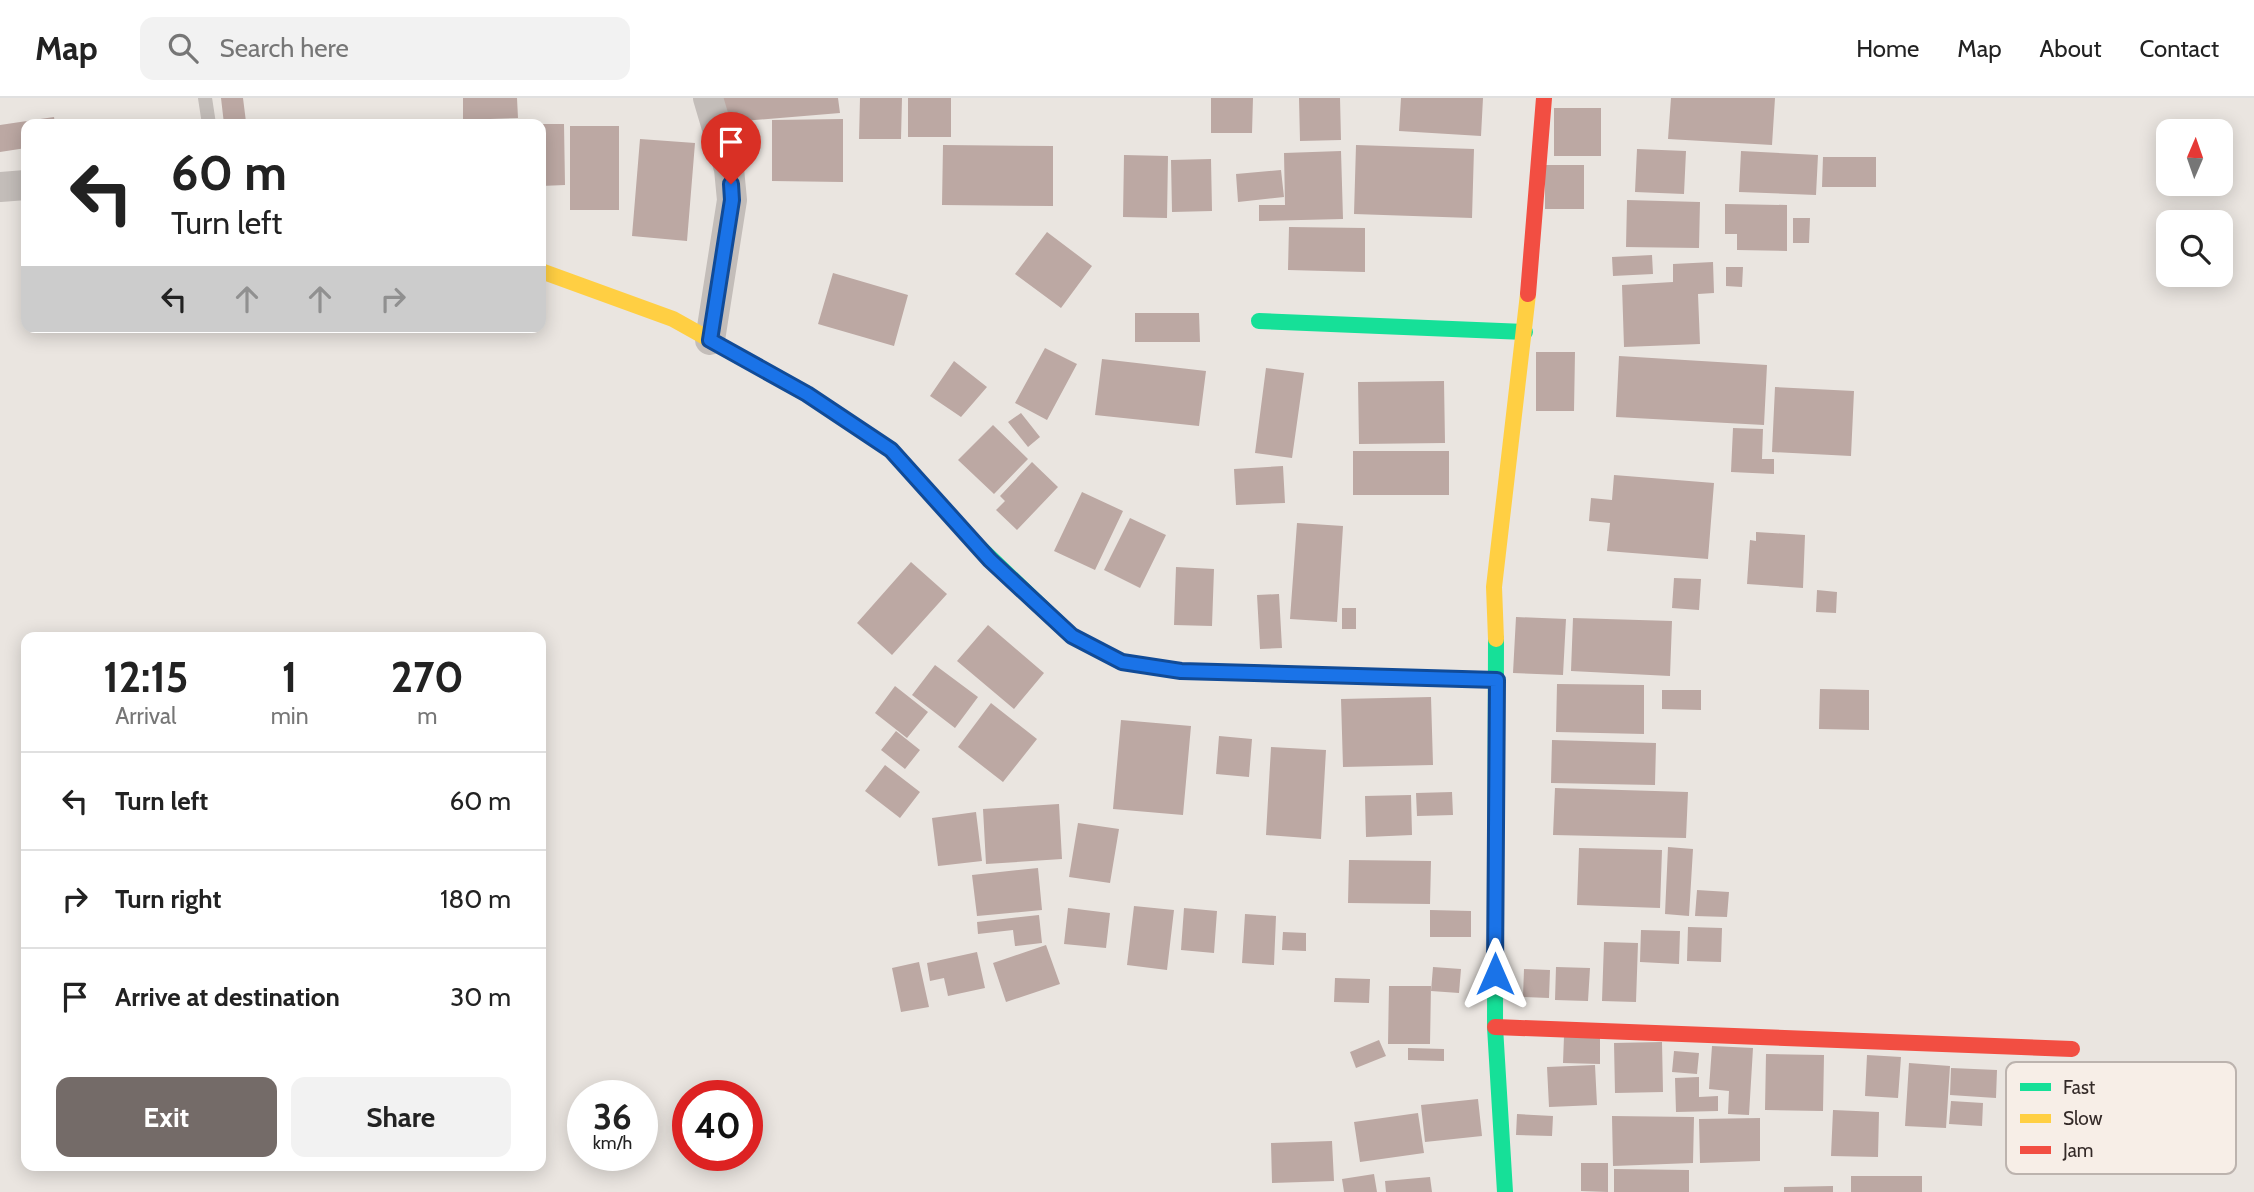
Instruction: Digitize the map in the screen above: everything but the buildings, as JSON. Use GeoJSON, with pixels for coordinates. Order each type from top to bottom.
{"type":"FeatureCollection","features":[{"type":"Feature","properties":{"kind":"street"},"geometry":{"type":"LineString","coordinates":[[708,98],[729,169],[732,200],[710,340]]}},
{"type":"Feature","properties":{"kind":"street"},"geometry":{"type":"LineString","coordinates":[[1505,1192],[1495,1027],[1497,680],[1494,587],[1525,332],[1544,98]]}},
{"type":"Feature","properties":{"kind":"street"},"geometry":{"type":"LineString","coordinates":[[0,187],[21,185]]}},
{"type":"Feature","properties":{"kind":"street"},"geometry":{"type":"LineString","coordinates":[[546,273],[673,319],[807,394],[891,450],[990,560],[1072,636],[1122,662],[1181,671],[1497,680]]}},
{"type":"Feature","properties":{"kind":"street"},"geometry":{"type":"LineString","coordinates":[[1259,321],[1525,332]]}},
{"type":"Feature","properties":{"kind":"street"},"geometry":{"type":"LineString","coordinates":[[1495,1027],[2072,1049]]}},
{"type":"Feature","properties":{"kind":"lane"},"geometry":{"type":"LineString","coordinates":[[205,98],[208,119]]}},
{"type":"Feature","properties":{"kind":"traffic: fast"},"geometry":{"type":"LineString","coordinates":[[1259,321],[1525,332]]}},
{"type":"Feature","properties":{"kind":"traffic: fast"},"geometry":{"type":"LineString","coordinates":[[976,544],[1072,636],[1122,662],[1181,671],[1260,673]]}},
{"type":"Feature","properties":{"kind":"traffic: fast"},"geometry":{"type":"LineString","coordinates":[[1496,639],[1495,1027],[1505,1192]]}},
{"type":"Feature","properties":{"kind":"traffic: slow"},"geometry":{"type":"LineString","coordinates":[[546,273],[673,319],[807,394],[891,450],[976,544]]}},
{"type":"Feature","properties":{"kind":"traffic: slow"},"geometry":{"type":"LineString","coordinates":[[1496,639],[1494,587],[1528,294]]}},
{"type":"Feature","properties":{"kind":"traffic: slow"},"geometry":{"type":"LineString","coordinates":[[1260,673],[1497,680]]}},
{"type":"Feature","properties":{"kind":"traffic: jam"},"geometry":{"type":"LineString","coordinates":[[1528,294],[1544,98]]}},
{"type":"Feature","properties":{"kind":"traffic: jam"},"geometry":{"type":"LineString","coordinates":[[1495,1027],[2072,1049]]}},
{"type":"Feature","properties":{"kind":"route"},"geometry":{"type":"LineString","coordinates":[[731,184],[732,200],[710,340],[807,394],[891,450],[990,560],[1072,636],[1122,662],[1181,671],[1497,680],[1495,974]]}}]}
